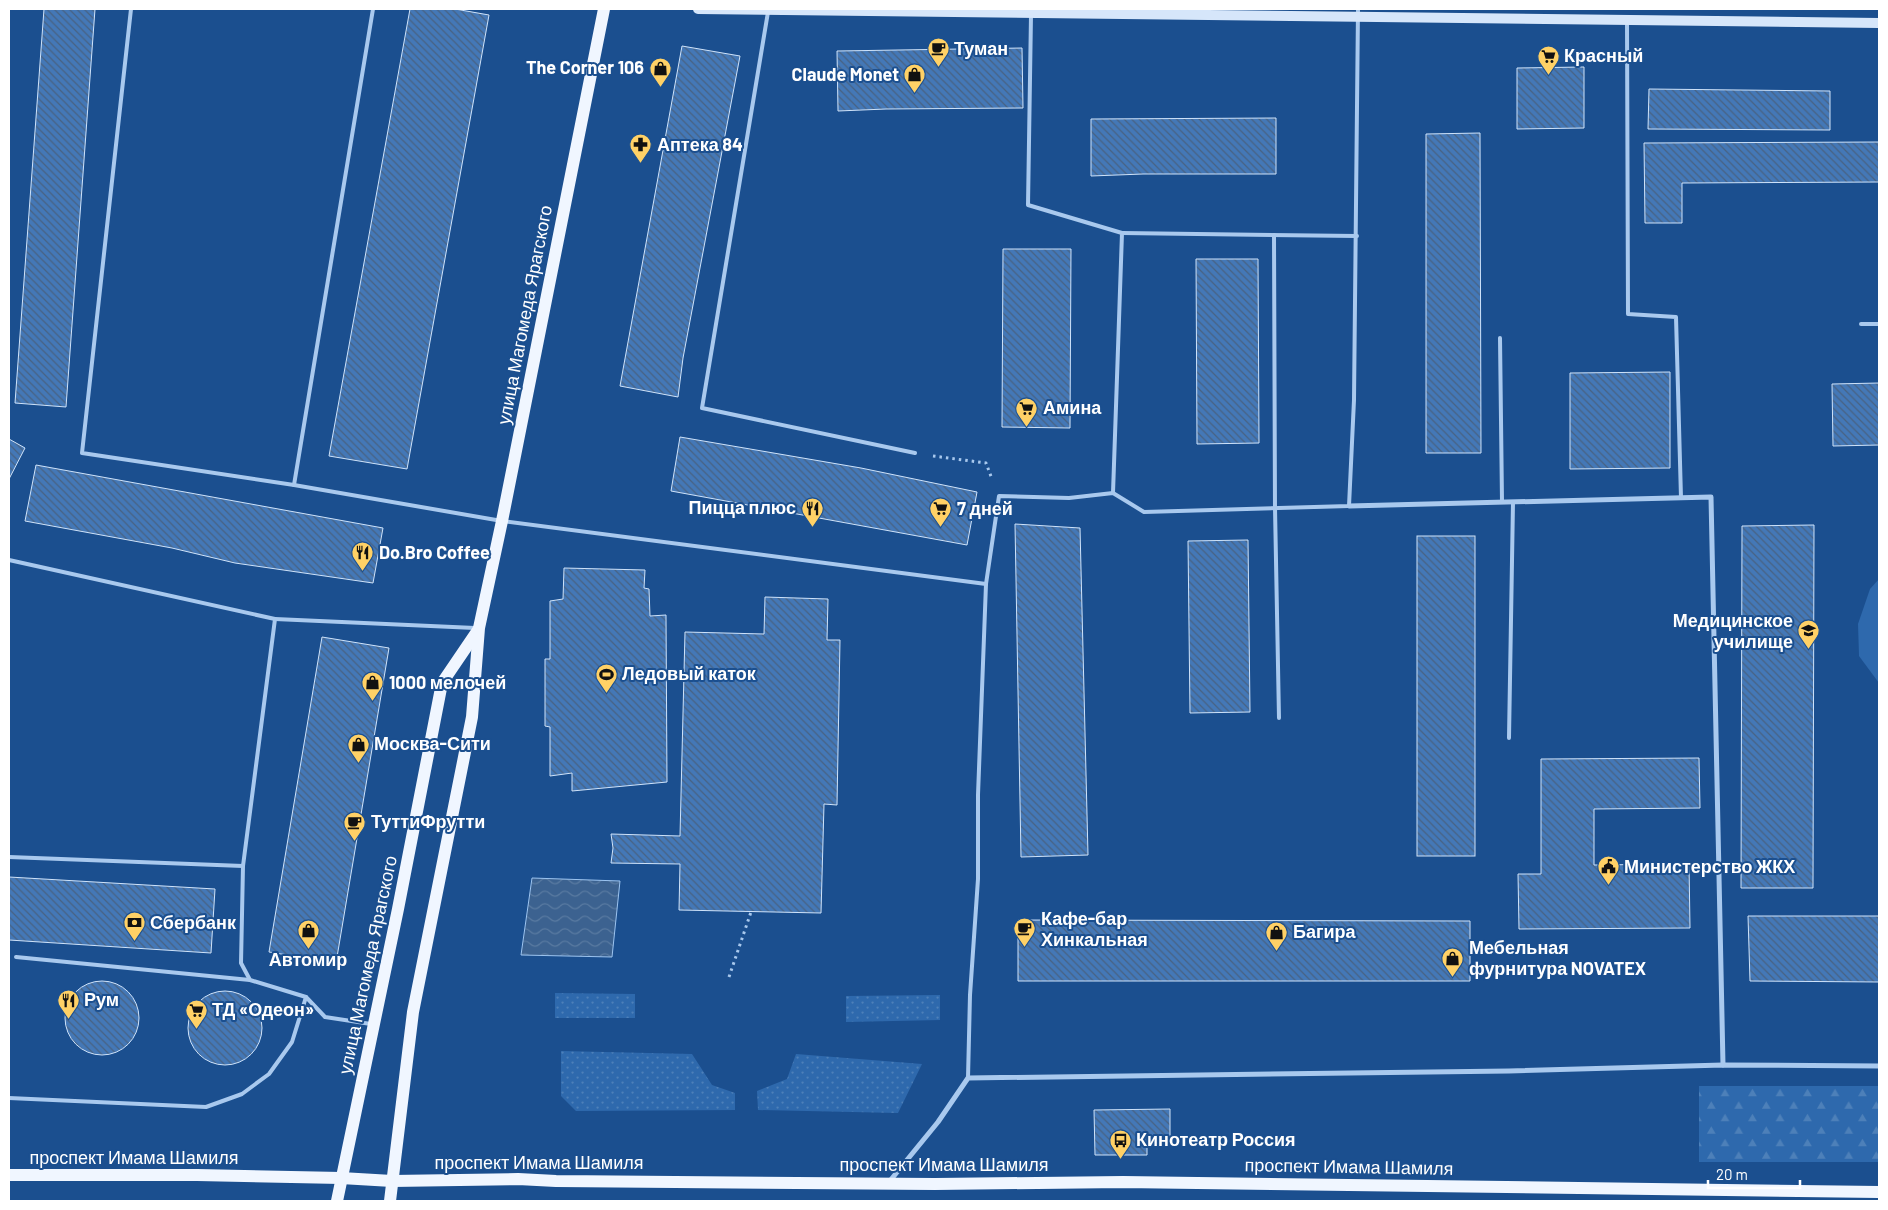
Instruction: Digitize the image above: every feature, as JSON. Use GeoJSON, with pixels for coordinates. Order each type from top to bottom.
{"type":"FeatureCollection","features":[{"type":"Feature","properties":{"kind":"main road","name":"улица Магомеда Ярагского"},"geometry":{"type":"LineString","coordinates":[[390,1201],[413,1012],[472,717],[479,628],[604,9]]}},
{"type":"Feature","properties":{"kind":"main road"},"geometry":{"type":"LineString","coordinates":[[698,9],[1031,13],[1358,13],[1879,24]]}},
{"type":"Feature","properties":{"kind":"main road","name":"улица Магомеда Ярагского"},"geometry":{"type":"LineString","coordinates":[[337,1201],[398,909],[442,683],[479,628]]}},
{"type":"Feature","properties":{"kind":"main road","name":"проспект Имама Шамиля"},"geometry":{"type":"LineString","coordinates":[[9,1175],[197,1175],[392,1181],[518,1179],[935,1184],[1123,1182],[1879,1192]]}},
{"type":"Feature","properties":{"kind":"street"},"geometry":{"type":"LineString","coordinates":[[1349,506],[1711,497],[1723,1065]]}},
{"type":"Feature","properties":{"kind":"street"},"geometry":{"type":"LineString","coordinates":[[888,1183],[938,1122],[968,1078],[1510,1071],[1723,1065],[1879,1066]]}},
{"type":"Feature","properties":{"kind":"lane"},"geometry":{"type":"LineString","coordinates":[[131,9],[82,453],[294,485],[502,521],[986,584]]}},
{"type":"Feature","properties":{"kind":"lane"},"geometry":{"type":"LineString","coordinates":[[294,485],[372,9]]}},
{"type":"Feature","properties":{"kind":"lane"},"geometry":{"type":"LineString","coordinates":[[768,10],[702,408],[915,453]]}},
{"type":"Feature","properties":{"kind":"lane"},"geometry":{"type":"LineString","coordinates":[[1031,13],[1028,205],[1122,233],[1357,236]]}},
{"type":"Feature","properties":{"kind":"lane"},"geometry":{"type":"LineString","coordinates":[[968,1078],[970,995],[978,879],[978,795],[986,584],[999,496],[1069,498],[1114,493],[1144,512],[1349,506],[1354,400],[1357,236],[1358,13]]}},
{"type":"Feature","properties":{"kind":"lane"},"geometry":{"type":"LineString","coordinates":[[1627,20],[1628,314],[1676,318],[1681,498]]}},
{"type":"Feature","properties":{"kind":"lane"},"geometry":{"type":"LineString","coordinates":[[1114,493],[1122,233]]}},
{"type":"Feature","properties":{"kind":"lane"},"geometry":{"type":"LineString","coordinates":[[1274,235],[1275,508],[1279,718]]}},
{"type":"Feature","properties":{"kind":"lane"},"geometry":{"type":"LineString","coordinates":[[1862,324],[1879,324]]}},
{"type":"Feature","properties":{"kind":"lane"},"geometry":{"type":"LineString","coordinates":[[1500,338],[1502,502]]}},
{"type":"Feature","properties":{"kind":"lane"},"geometry":{"type":"LineString","coordinates":[[1509,738],[1512,502]]}},
{"type":"Feature","properties":{"kind":"lane"},"geometry":{"type":"LineString","coordinates":[[9,560],[275,619],[479,628]]}},
{"type":"Feature","properties":{"kind":"lane"},"geometry":{"type":"LineString","coordinates":[[250,980],[242,963],[243,866],[275,619]]}},
{"type":"Feature","properties":{"kind":"lane"},"geometry":{"type":"LineString","coordinates":[[9,857],[243,866]]}},
{"type":"Feature","properties":{"kind":"lane"},"geometry":{"type":"LineString","coordinates":[[16,957],[250,980],[306,997],[325,1018],[373,1024]]}},
{"type":"Feature","properties":{"kind":"lane"},"geometry":{"type":"LineString","coordinates":[[9,1098],[206,1107],[242,1094],[269,1074],[292,1042],[306,997]]}},
{"type":"Feature","properties":{"kind":"path"},"geometry":{"type":"LineString","coordinates":[[915,453],[986,463],[999,496]]}},
{"type":"Feature","properties":{"kind":"path"},"geometry":{"type":"LineString","coordinates":[[729,977],[751,912]]}},
{"type":"Feature","properties":{"kind":"green space"},"geometry":{"type":"Polygon","coordinates":[[[1879,579],[1879,683],[1859,656],[1858,624],[1870,589],[1879,579]]]}},
{"type":"Feature","properties":{"kind":"green space"},"geometry":{"type":"Polygon","coordinates":[[[555,993],[635,994],[635,1018],[555,1018],[555,993]]]}},
{"type":"Feature","properties":{"kind":"green space"},"geometry":{"type":"Polygon","coordinates":[[[940,995],[940,1020],[846,1022],[846,996],[940,995]]]}},
{"type":"Feature","properties":{"kind":"green space"},"geometry":{"type":"Polygon","coordinates":[[[561,1051],[692,1054],[712,1085],[735,1093],[735,1110],[576,1111],[561,1096],[561,1051]]]}},
{"type":"Feature","properties":{"kind":"green space"},"geometry":{"type":"Polygon","coordinates":[[[796,1054],[922,1064],[898,1113],[758,1110],[757,1091],[787,1079],[796,1054]]]}},
{"type":"Feature","properties":{"kind":"green space"},"geometry":{"type":"Polygon","coordinates":[[[1699,1086],[1879,1086],[1879,1162],[1699,1162],[1699,1086]]]}},
{"type":"Feature","properties":{"kind":"water"},"geometry":{"type":"Polygon","coordinates":[[[532,878],[620,881],[612,957],[521,955],[532,878]]]}},
{"type":"Feature","properties":{"kind":"building"},"geometry":{"type":"Polygon","coordinates":[[[44,9],[95,9],[66,407],[15,403],[44,9]]]}},
{"type":"Feature","properties":{"kind":"building"},"geometry":{"type":"Polygon","coordinates":[[[410,9],[455,9],[489,15],[407,469],[329,456],[410,9]]]}},
{"type":"Feature","properties":{"kind":"building"},"geometry":{"type":"Polygon","coordinates":[[[682,46],[740,56],[683,358],[678,397],[620,386],[682,46]]]}},
{"type":"Feature","properties":{"kind":"building"},"geometry":{"type":"Polygon","coordinates":[[[1022,48],[1023,108],[838,111],[837,51],[1022,48]]]}},
{"type":"Feature","properties":{"kind":"building"},"geometry":{"type":"Polygon","coordinates":[[[1584,67],[1584,128],[1517,129],[1517,68],[1584,67]]]}},
{"type":"Feature","properties":{"kind":"building"},"geometry":{"type":"Polygon","coordinates":[[[1649,89],[1830,91],[1830,130],[1648,129],[1649,89]]]}},
{"type":"Feature","properties":{"kind":"building"},"geometry":{"type":"Polygon","coordinates":[[[1276,118],[1276,174],[1091,176],[1091,119],[1276,118]]]}},
{"type":"Feature","properties":{"kind":"building"},"geometry":{"type":"Polygon","coordinates":[[[1480,133],[1481,453],[1426,453],[1426,134],[1480,133]]]}},
{"type":"Feature","properties":{"kind":"building"},"geometry":{"type":"Polygon","coordinates":[[[1879,142],[1879,182],[1682,183],[1682,223],[1645,223],[1644,143],[1879,142]]]}},
{"type":"Feature","properties":{"kind":"building"},"geometry":{"type":"Polygon","coordinates":[[[1003,249],[1071,249],[1070,428],[1002,427],[1003,249]]]}},
{"type":"Feature","properties":{"kind":"building"},"geometry":{"type":"Polygon","coordinates":[[[1196,259],[1258,259],[1259,443],[1197,444],[1196,259]]]}},
{"type":"Feature","properties":{"kind":"building"},"geometry":{"type":"Polygon","coordinates":[[[1670,372],[1670,468],[1570,469],[1570,373],[1670,372]]]}},
{"type":"Feature","properties":{"kind":"building"},"geometry":{"type":"Polygon","coordinates":[[[1879,383],[1879,445],[1833,446],[1832,384],[1879,383]]]}},
{"type":"Feature","properties":{"kind":"building"},"geometry":{"type":"Polygon","coordinates":[[[680,437],[861,468],[977,492],[967,545],[671,491],[680,437]]]}},
{"type":"Feature","properties":{"kind":"building"},"geometry":{"type":"Polygon","coordinates":[[[9,439],[25,448],[9,479],[9,439]]]}},
{"type":"Feature","properties":{"kind":"building"},"geometry":{"type":"Polygon","coordinates":[[[36,465],[383,528],[373,583],[235,563],[172,548],[25,521],[36,465]]]}},
{"type":"Feature","properties":{"kind":"building"},"geometry":{"type":"Polygon","coordinates":[[[1015,524],[1080,528],[1088,855],[1021,857],[1015,524]]]}},
{"type":"Feature","properties":{"kind":"building"},"geometry":{"type":"Polygon","coordinates":[[[1814,525],[1813,888],[1741,888],[1742,526],[1814,525]]]}},
{"type":"Feature","properties":{"kind":"building"},"geometry":{"type":"Polygon","coordinates":[[[1417,536],[1475,536],[1475,856],[1417,856],[1417,536]]]}},
{"type":"Feature","properties":{"kind":"building"},"geometry":{"type":"Polygon","coordinates":[[[1248,540],[1250,712],[1190,713],[1188,541],[1248,540]]]}},
{"type":"Feature","properties":{"kind":"building","name":"Ледовый каток"},"geometry":{"type":"Polygon","coordinates":[[[564,568],[645,570],[644,588],[649,589],[650,616],[666,615],[667,782],[572,791],[572,773],[550,776],[550,727],[545,726],[545,659],[550,659],[550,601],[563,599],[564,568]]]}},
{"type":"Feature","properties":{"kind":"building"},"geometry":{"type":"Polygon","coordinates":[[[765,597],[828,599],[827,640],[840,640],[837,805],[824,804],[821,913],[679,910],[680,864],[611,863],[613,848],[611,834],[680,836],[685,632],[764,634],[765,597]]]}},
{"type":"Feature","properties":{"kind":"building"},"geometry":{"type":"Polygon","coordinates":[[[322,637],[389,648],[336,963],[269,952],[322,637]]]}},
{"type":"Feature","properties":{"kind":"building"},"geometry":{"type":"Polygon","coordinates":[[[1699,758],[1700,808],[1594,809],[1594,865],[1689,864],[1690,928],[1519,929],[1518,874],[1541,874],[1541,759],[1699,758]]]}},
{"type":"Feature","properties":{"kind":"building"},"geometry":{"type":"Polygon","coordinates":[[[9,877],[215,889],[211,953],[9,940],[9,877]]]}},
{"type":"Feature","properties":{"kind":"building"},"geometry":{"type":"Polygon","coordinates":[[[1748,916],[1879,916],[1879,982],[1750,981],[1748,916]]]}},
{"type":"Feature","properties":{"kind":"building"},"geometry":{"type":"Polygon","coordinates":[[[1018,920],[1470,921],[1470,981],[1018,981],[1018,920]]]}},
{"type":"Feature","properties":{"kind":"building"},"geometry":{"type":"Polygon","coordinates":[[[95,981],[109,981],[123,987],[133,997],[139,1011],[139,1025],[133,1039],[123,1049],[109,1055],[95,1055],[81,1049],[71,1039],[65,1025],[65,1011],[71,997],[81,987],[95,981]]]}},
{"type":"Feature","properties":{"kind":"building"},"geometry":{"type":"Polygon","coordinates":[[[225,991],[239,994],[251,1002],[259,1014],[262,1028],[259,1042],[251,1054],[239,1062],[225,1065],[211,1062],[199,1054],[191,1042],[188,1028],[191,1014],[199,1002],[211,994],[225,991]]]}},
{"type":"Feature","properties":{"kind":"building"},"geometry":{"type":"Polygon","coordinates":[[[1170,1109],[1170,1142],[1147,1142],[1147,1155],[1095,1155],[1094,1110],[1170,1109]]]}},
{"type":"Feature","properties":{"kind":"place","name":"Туман"},"geometry":{"type":"Point","coordinates":[938,68]}},
{"type":"Feature","properties":{"kind":"place","name":"Красный"},"geometry":{"type":"Point","coordinates":[1548,75]}},
{"type":"Feature","properties":{"kind":"place","name":"The Corner 106"},"geometry":{"type":"Point","coordinates":[660,87]}},
{"type":"Feature","properties":{"kind":"place","name":"Claude Monet"},"geometry":{"type":"Point","coordinates":[915,94]}},
{"type":"Feature","properties":{"kind":"place","name":"Аптека 84"},"geometry":{"type":"Point","coordinates":[641,164]}},
{"type":"Feature","properties":{"kind":"place","name":"Амина"},"geometry":{"type":"Point","coordinates":[1027,427]}},
{"type":"Feature","properties":{"kind":"place","name":"Пицца плюс"},"geometry":{"type":"Point","coordinates":[812,527]}},
{"type":"Feature","properties":{"kind":"place","name":"7 дней"},"geometry":{"type":"Point","coordinates":[941,528]}},
{"type":"Feature","properties":{"kind":"place","name":"Do.Bro Coffee"},"geometry":{"type":"Point","coordinates":[363,572]}},
{"type":"Feature","properties":{"kind":"place","name":"Медицинское училище"},"geometry":{"type":"Point","coordinates":[1809,650]}},
{"type":"Feature","properties":{"kind":"place","name":"Ледовый каток"},"geometry":{"type":"Point","coordinates":[606,693]}},
{"type":"Feature","properties":{"kind":"place","name":"1000 мелочей"},"geometry":{"type":"Point","coordinates":[373,702]}},
{"type":"Feature","properties":{"kind":"place","name":"Москва-Сити"},"geometry":{"type":"Point","coordinates":[358,763]}},
{"type":"Feature","properties":{"kind":"place","name":"ТуттиФрутти"},"geometry":{"type":"Point","coordinates":[355,841]}},
{"type":"Feature","properties":{"kind":"place","name":"Министерство ЖКХ"},"geometry":{"type":"Point","coordinates":[1608,886]}},
{"type":"Feature","properties":{"kind":"place","name":"Сбербанк"},"geometry":{"type":"Point","coordinates":[134,942]}},
{"type":"Feature","properties":{"kind":"place","name":"Кафе-бар Хинкальная"},"geometry":{"type":"Point","coordinates":[1025,948]}},
{"type":"Feature","properties":{"kind":"place","name":"Автомир"},"geometry":{"type":"Point","coordinates":[308,949]}},
{"type":"Feature","properties":{"kind":"place","name":"Багира"},"geometry":{"type":"Point","coordinates":[1277,951]}},
{"type":"Feature","properties":{"kind":"place","name":"Мебельная фурнитура NOVATEX"},"geometry":{"type":"Point","coordinates":[1453,977]}},
{"type":"Feature","properties":{"kind":"place","name":"Рум"},"geometry":{"type":"Point","coordinates":[68,1019]}},
{"type":"Feature","properties":{"kind":"place","name":"ТД «Одеон»"},"geometry":{"type":"Point","coordinates":[196,1029]}},
{"type":"Feature","properties":{"kind":"place","name":"Кинотеатр Россия"},"geometry":{"type":"Point","coordinates":[1120,1159]}}]}
